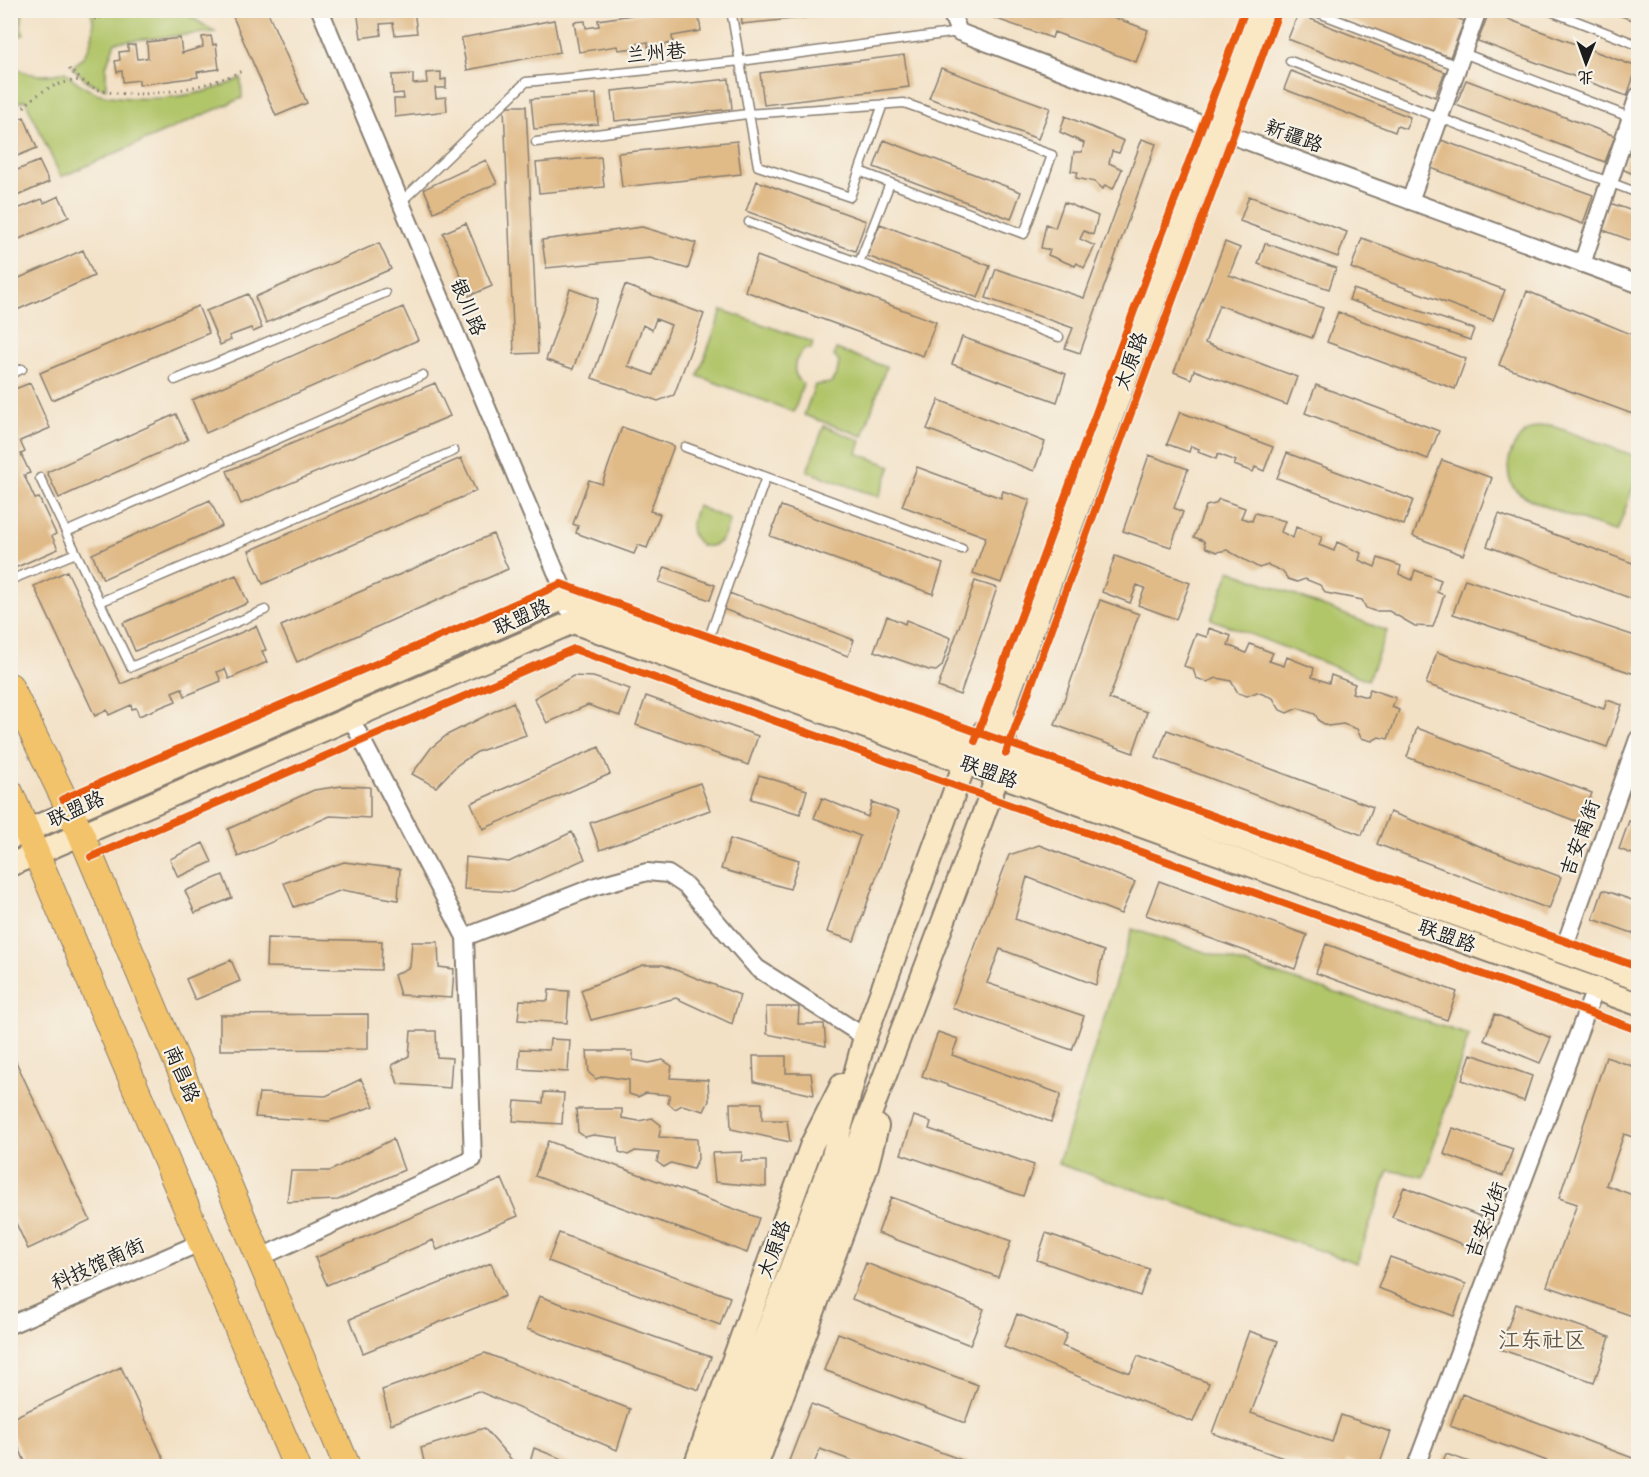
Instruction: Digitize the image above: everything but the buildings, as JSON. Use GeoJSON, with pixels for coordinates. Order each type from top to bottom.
{"type":"FeatureCollection","features":[{"type":"Feature","properties":{"kind":"main road","name":"太原路"},"geometry":{"type":"LineString","coordinates":[[717,1467],[832,1159],[865,1037],[965,764],[975,741],[1002,712],[1262,10]]}},
{"type":"Feature","properties":{"kind":"main road","name":"联盟路"},"geometry":{"type":"LineString","coordinates":[[26,840],[70,811],[565,598],[975,741],[1638,978]]}},
{"type":"Feature","properties":{"kind":"main road","name":"联盟路"},"geometry":{"type":"LineString","coordinates":[[26,840],[81,834],[573,622],[1638,1004]]}},
{"type":"Feature","properties":{"kind":"main road","name":"南昌路"},"geometry":{"type":"LineString","coordinates":[[10,686],[81,834],[346,1467]]}},
{"type":"Feature","properties":{"kind":"main road","name":"太原路"},"geometry":{"type":"LineString","coordinates":[[736,1467],[852,1155],[899,1045],[1006,753],[1002,712]]}},
{"type":"Feature","properties":{"kind":"main road"},"geometry":{"type":"LineString","coordinates":[[10,792],[26,840],[202,1242],[296,1467]]}},
{"type":"Feature","properties":{"kind":"main road"},"geometry":{"type":"LineString","coordinates":[[10,865],[26,840]]}},
{"type":"Feature","properties":{"kind":"main road","name":"太原路"},"geometry":{"type":"LineString","coordinates":[[695,1467],[812,1144],[865,1037]]}},
{"type":"Feature","properties":{"kind":"main road","name":"太原路"},"geometry":{"type":"LineString","coordinates":[[756,1467],[866,1169],[899,1045]]}},
{"type":"Feature","properties":{"kind":"street","name":"银川路"},"geometry":{"type":"LineString","coordinates":[[320,10],[402,201],[573,622]]}},
{"type":"Feature","properties":{"kind":"street"},"geometry":{"type":"LineString","coordinates":[[950,10],[959,32]]}},
{"type":"Feature","properties":{"kind":"street"},"geometry":{"type":"LineString","coordinates":[[1410,201],[1478,10]]}},
{"type":"Feature","properties":{"kind":"street","name":"新疆路"},"geometry":{"type":"LineString","coordinates":[[959,32],[1217,130],[1638,284]]}},
{"type":"Feature","properties":{"kind":"street"},"geometry":{"type":"LineString","coordinates":[[1582,264],[1610,182],[1635,119],[1638,96]]}},
{"type":"Feature","properties":{"kind":"street"},"geometry":{"type":"LineString","coordinates":[[259,1258],[473,1159],[465,937],[351,719]]}},
{"type":"Feature","properties":{"kind":"street","name":"吉安南街"},"geometry":{"type":"LineString","coordinates":[[1563,951],[1638,739]]}},
{"type":"Feature","properties":{"kind":"street"},"geometry":{"type":"LineString","coordinates":[[465,937],[596,886],[647,872],[668,874],[686,886],[757,968],[865,1037]]}},
{"type":"Feature","properties":{"kind":"street","name":"吉安北街"},"geometry":{"type":"LineString","coordinates":[[1416,1467],[1595,989]]}},
{"type":"Feature","properties":{"kind":"street","name":"科技馆南街"},"geometry":{"type":"LineString","coordinates":[[10,1325],[202,1242]]}},
{"type":"Feature","properties":{"kind":"lane"},"geometry":{"type":"LineString","coordinates":[[446,12],[462,10]]}},
{"type":"Feature","properties":{"kind":"lane"},"geometry":{"type":"LineString","coordinates":[[731,10],[741,61],[747,114],[758,166],[850,197],[883,104]]}},
{"type":"Feature","properties":{"kind":"lane"},"geometry":{"type":"LineString","coordinates":[[1311,10],[1635,119]]}},
{"type":"Feature","properties":{"kind":"lane"},"geometry":{"type":"LineString","coordinates":[[1548,10],[1638,45]]}},
{"type":"Feature","properties":{"kind":"lane","name":"兰州巷"},"geometry":{"type":"LineString","coordinates":[[402,201],[526,82],[741,61],[959,32]]}},
{"type":"Feature","properties":{"kind":"lane"},"geometry":{"type":"LineString","coordinates":[[1290,61],[1638,193]]}},
{"type":"Feature","properties":{"kind":"lane"},"geometry":{"type":"LineString","coordinates":[[536,142],[747,114],[904,103],[1052,155],[1024,234],[859,171]]}},
{"type":"Feature","properties":{"kind":"lane"},"geometry":{"type":"LineString","coordinates":[[859,263],[890,183]]}},
{"type":"Feature","properties":{"kind":"lane"},"geometry":{"type":"LineString","coordinates":[[749,222],[1059,337]]}},
{"type":"Feature","properties":{"kind":"lane"},"geometry":{"type":"LineString","coordinates":[[175,380],[385,293]]}},
{"type":"Feature","properties":{"kind":"lane"},"geometry":{"type":"LineString","coordinates":[[10,374],[22,369]]}},
{"type":"Feature","properties":{"kind":"lane"},"geometry":{"type":"LineString","coordinates":[[66,532],[423,375]]}},
{"type":"Feature","properties":{"kind":"lane"},"geometry":{"type":"LineString","coordinates":[[685,447],[962,549]]}},
{"type":"Feature","properties":{"kind":"lane"},"geometry":{"type":"LineString","coordinates":[[100,602],[237,546],[454,451]]}},
{"type":"Feature","properties":{"kind":"lane"},"geometry":{"type":"LineString","coordinates":[[706,646],[765,477]]}},
{"type":"Feature","properties":{"kind":"lane"},"geometry":{"type":"LineString","coordinates":[[40,478],[131,667],[265,610]]}},
{"type":"Feature","properties":{"kind":"lane"},"geometry":{"type":"LineString","coordinates":[[10,580],[76,553]]}},
{"type":"Feature","properties":{"kind":"path"},"geometry":{"type":"LineString","coordinates":[[94,20],[110,15],[122,15],[131,10]]}},
{"type":"Feature","properties":{"kind":"path"},"geometry":{"type":"LineString","coordinates":[[140,10],[146,14],[174,10]]}},
{"type":"Feature","properties":{"kind":"path"},"geometry":{"type":"LineString","coordinates":[[69,69],[81,80],[102,91],[178,91],[242,72]]}},
{"type":"Feature","properties":{"kind":"path"},"geometry":{"type":"LineString","coordinates":[[24,107],[37,94],[52,86],[81,80]]}},
{"type":"Feature","properties":{"kind":"green space"},"geometry":{"type":"Polygon","coordinates":[[[10,11],[23,11],[21,27],[24,34],[11,41],[10,11]]]}},
{"type":"Feature","properties":{"kind":"green space"},"geometry":{"type":"Polygon","coordinates":[[[91,11],[182,11],[215,32],[115,42],[106,67],[106,89],[88,82],[72,67],[84,56],[91,42],[93,19],[91,11]]]}},
{"type":"Feature","properties":{"kind":"green space"},"geometry":{"type":"Polygon","coordinates":[[[10,64],[36,75],[65,72],[95,93],[116,97],[172,97],[209,90],[241,78],[242,98],[61,177],[25,100],[11,105],[10,64]]]}},
{"type":"Feature","properties":{"kind":"green space"},"geometry":{"type":"Polygon","coordinates":[[[722,310],[813,342],[811,349],[805,349],[796,362],[796,375],[803,384],[794,412],[698,376],[722,310]]]}},
{"type":"Feature","properties":{"kind":"green space"},"geometry":{"type":"Polygon","coordinates":[[[836,349],[886,367],[863,436],[804,415],[815,385],[831,383],[837,373],[839,362],[834,356],[836,349]]]}},
{"type":"Feature","properties":{"kind":"green space"},"geometry":{"type":"Polygon","coordinates":[[[1550,425],[1638,457],[1638,473],[1617,532],[1546,507],[1514,488],[1508,468],[1516,443],[1528,431],[1550,425]]]}},
{"type":"Feature","properties":{"kind":"green space"},"geometry":{"type":"Polygon","coordinates":[[[824,426],[861,441],[857,453],[891,466],[879,497],[807,471],[824,426]]]}},
{"type":"Feature","properties":{"kind":"green space"},"geometry":{"type":"Polygon","coordinates":[[[697,506],[730,520],[721,540],[714,545],[702,546],[694,537],[691,528],[697,506]]]}},
{"type":"Feature","properties":{"kind":"green space"},"geometry":{"type":"Polygon","coordinates":[[[1230,570],[1387,631],[1368,680],[1211,619],[1230,570]]]}},
{"type":"Feature","properties":{"kind":"green space"},"geometry":{"type":"Polygon","coordinates":[[[1132,929],[1469,1035],[1424,1177],[1388,1170],[1357,1263],[1058,1164],[1132,929]]]}},
{"type":"Feature","properties":{"kind":"cycle path"},"geometry":{"type":"LineString","coordinates":[[975,741],[1245,10]]}},
{"type":"Feature","properties":{"kind":"cycle path"},"geometry":{"type":"LineString","coordinates":[[1006,753],[1279,10]]}},
{"type":"Feature","properties":{"kind":"cycle path"},"geometry":{"type":"LineString","coordinates":[[63,799],[561,584],[1638,967]]}},
{"type":"Feature","properties":{"kind":"cycle path"},"geometry":{"type":"LineString","coordinates":[[91,857],[574,649],[1638,1030]]}},
{"type":"Feature","properties":{"kind":"district","name":"江东社区"},"geometry":{"type":"Point","coordinates":[1542,1340]}}]}
